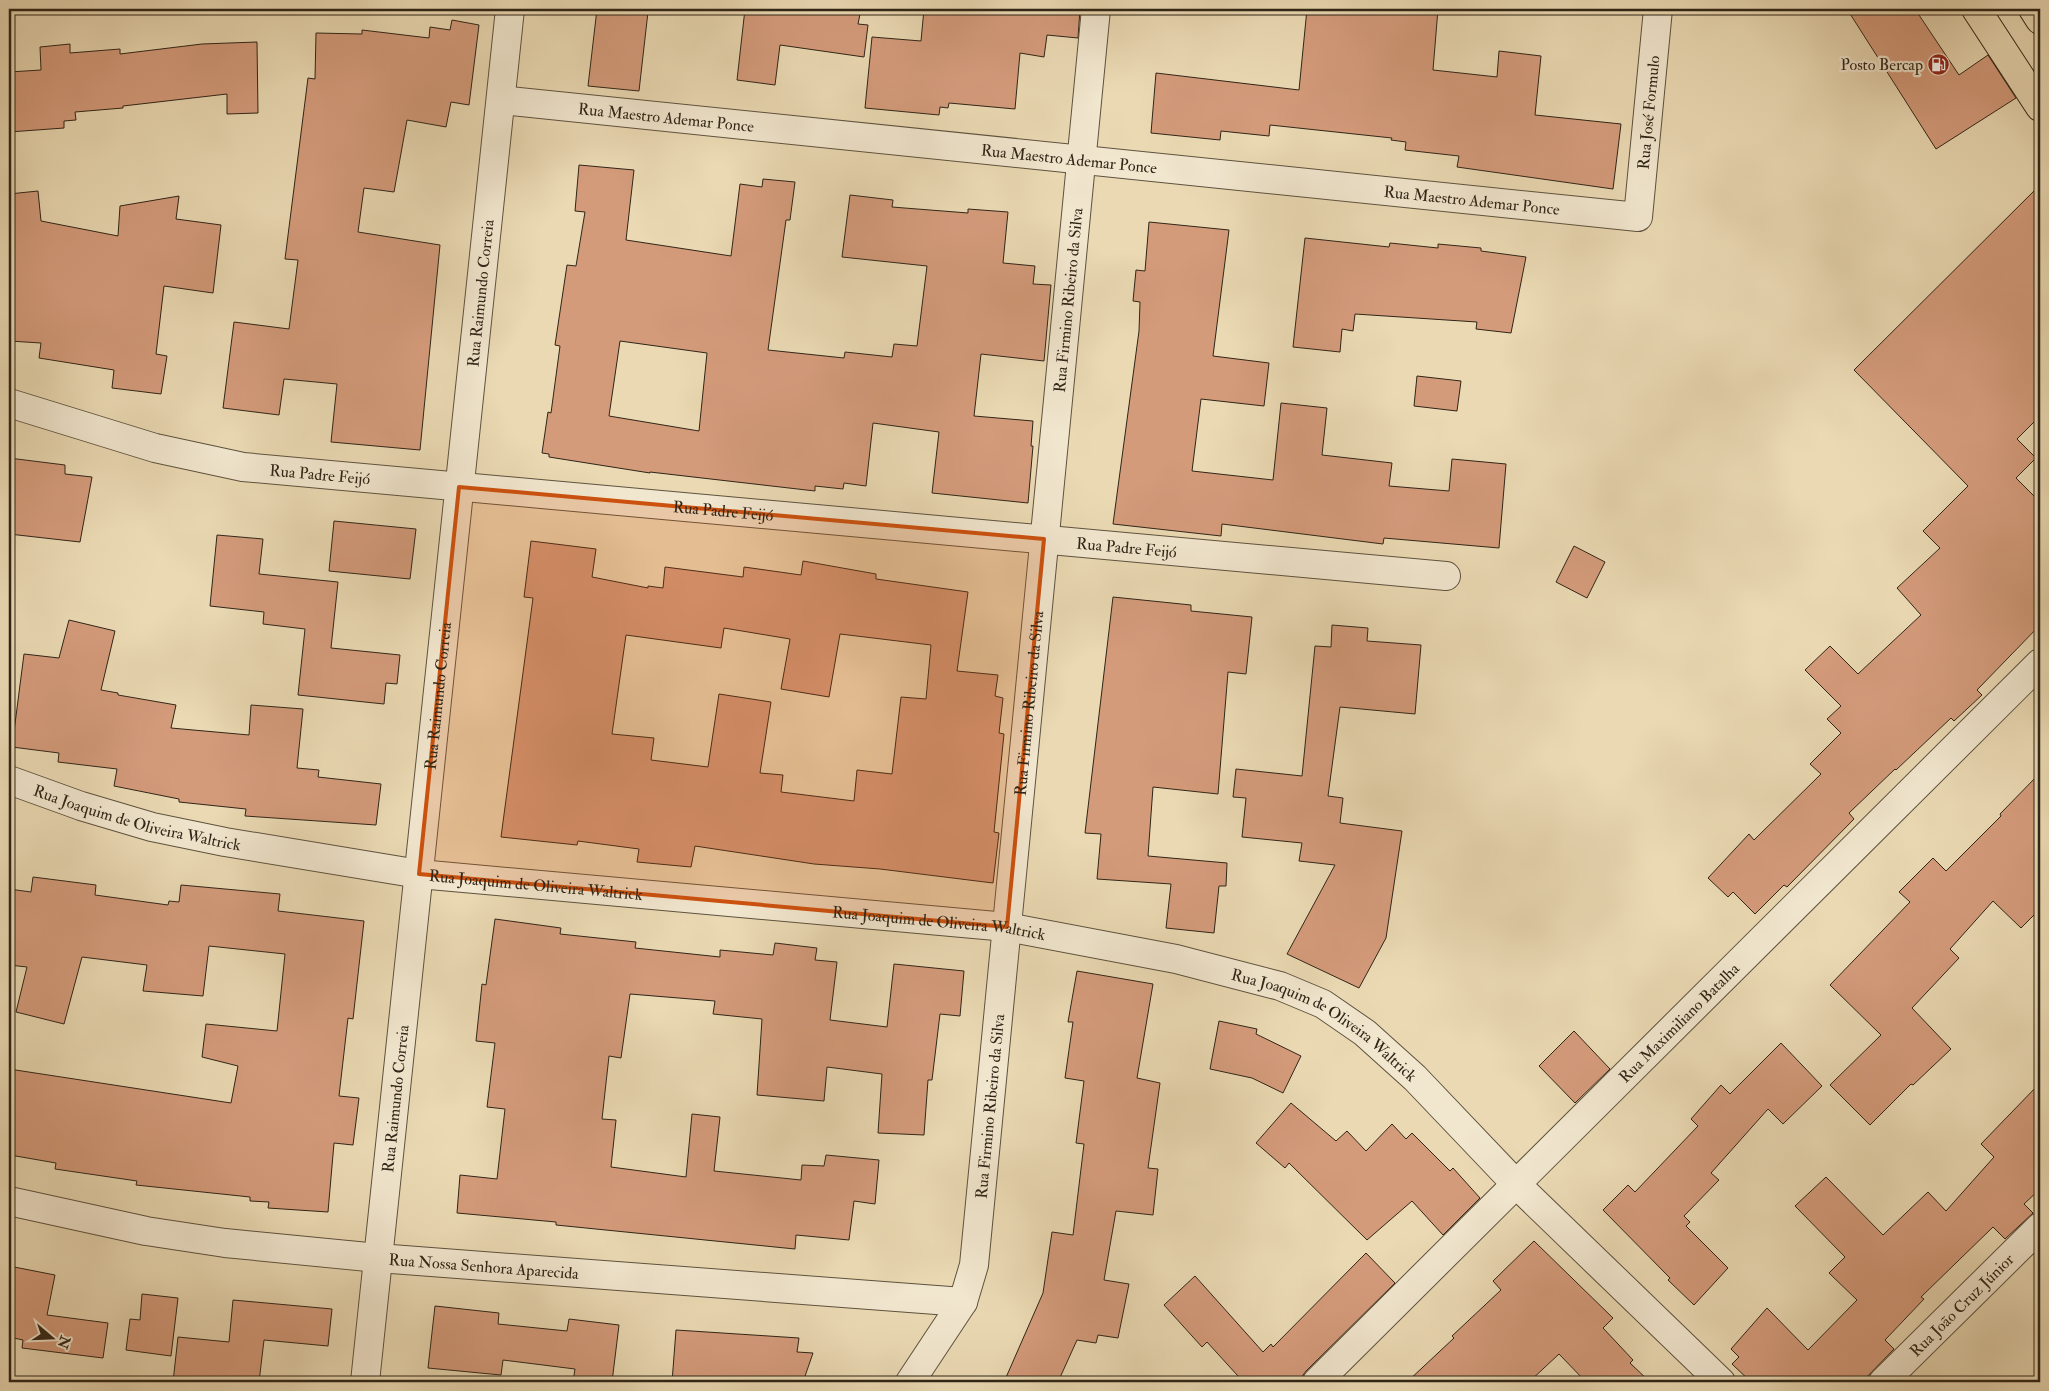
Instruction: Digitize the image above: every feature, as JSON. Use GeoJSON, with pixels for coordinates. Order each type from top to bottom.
{"type":"FeatureCollection","features":[{"type":"Feature","properties":{"kind":"main road"},"geometry":{"type":"LineString","coordinates":[[1976,9],[2040,107]]}},
{"type":"Feature","properties":{"kind":"main road"},"geometry":{"type":"LineString","coordinates":[[2033,9],[2040,20]]}},
{"type":"Feature","properties":{"kind":"street","name":"Rua Raimundo Correia"},"geometry":{"type":"LineString","coordinates":[[366,1382],[510,9]]}},
{"type":"Feature","properties":{"kind":"street","name":"Rua Firmino Ribeiro da Silva"},"geometry":{"type":"LineString","coordinates":[[910,1382],[963,1302],[974,1265],[1096,9]]}},
{"type":"Feature","properties":{"kind":"street","name":"Rua José Formulo"},"geometry":{"type":"LineString","coordinates":[[1638,217],[1658,9]]}},
{"type":"Feature","properties":{"kind":"street","name":"Rua Maestro Ademar Ponce"},"geometry":{"type":"LineString","coordinates":[[501,100],[1638,217]]}},
{"type":"Feature","properties":{"kind":"street","name":"Rua Padre Feijó"},"geometry":{"type":"LineString","coordinates":[[9,403],[155,448],[202,460],[243,467],[1446,576]]}},
{"type":"Feature","properties":{"kind":"street","name":"Rua Maximiliano Batalha"},"geometry":{"type":"LineString","coordinates":[[1317,1382],[2040,663]]}},
{"type":"Feature","properties":{"kind":"street","name":"Rua Joaquim de Oliveira Waltrick"},"geometry":{"type":"LineString","coordinates":[[9,780],[81,806],[152,827],[225,842],[419,874],[1007,927],[1176,958],[1280,986],[1323,1004],[1365,1033],[1415,1078],[1516,1184],[1721,1382]]}},
{"type":"Feature","properties":{"kind":"street","name":"Rua Nossa Senhora Aparecida"},"geometry":{"type":"LineString","coordinates":[[9,1201],[78,1218],[185,1237],[378,1258],[963,1302]]}},
{"type":"Feature","properties":{"kind":"street","name":"Rua João Cruz Júnior"},"geometry":{"type":"LineString","coordinates":[[1883,1382],[2040,1227]]}},
{"type":"Feature","properties":{"kind":"highlighted area"},"geometry":{"type":"Polygon","coordinates":[[[459,487],[1044,539],[1007,927],[419,874],[459,487]]]}},
{"type":"Feature","properties":{"kind":"building"},"geometry":{"type":"Polygon","coordinates":[[[597,9],[648,12],[639,91],[588,86],[597,9]]]}},
{"type":"Feature","properties":{"kind":"building"},"geometry":{"type":"Polygon","coordinates":[[[745,9],[861,9],[858,24],[868,25],[864,57],[780,45],[775,85],[737,80],[745,9]]]}},
{"type":"Feature","properties":{"kind":"building"},"geometry":{"type":"Polygon","coordinates":[[[924,9],[1080,9],[1078,38],[1047,35],[1044,57],[1020,53],[1015,109],[949,103],[948,108],[940,107],[939,115],[865,108],[872,37],[921,41],[924,9]]]}},
{"type":"Feature","properties":{"kind":"building"},"geometry":{"type":"Polygon","coordinates":[[[1307,9],[1438,9],[1433,70],[1497,77],[1499,51],[1541,56],[1535,115],[1621,124],[1613,189],[1457,167],[1459,156],[1405,150],[1406,142],[1391,140],[1392,138],[1270,125],[1269,136],[1221,131],[1220,140],[1151,133],[1156,73],[1299,90],[1307,9]]]}},
{"type":"Feature","properties":{"kind":"building"},"geometry":{"type":"Polygon","coordinates":[[[1847,9],[1915,9],[1959,75],[1988,55],[2016,98],[1936,149],[1847,9]]]}},
{"type":"Feature","properties":{"kind":"building"},"geometry":{"type":"Polygon","coordinates":[[[452,20],[479,25],[469,105],[451,102],[446,127],[407,120],[394,192],[364,188],[358,232],[440,245],[420,450],[331,442],[337,384],[284,379],[279,415],[223,408],[234,322],[289,329],[298,260],[285,259],[308,78],[315,79],[316,33],[362,34],[362,30],[429,38],[430,27],[450,30],[452,20]]]}},
{"type":"Feature","properties":{"kind":"building"},"geometry":{"type":"Polygon","coordinates":[[[257,42],[258,113],[227,114],[227,94],[123,106],[123,108],[75,112],[76,120],[64,121],[64,128],[9,132],[9,72],[41,70],[40,47],[70,44],[70,53],[120,49],[120,54],[202,44],[257,42]]]}},
{"type":"Feature","properties":{"kind":"building"},"geometry":{"type":"Polygon","coordinates":[[[579,165],[634,170],[626,240],[731,256],[740,184],[762,187],[763,179],[795,182],[790,220],[786,220],[768,350],[844,358],[845,352],[892,357],[894,344],[917,346],[927,266],[842,257],[850,195],[893,200],[892,207],[968,213],[968,209],[1008,212],[1003,263],[1035,266],[1033,284],[1051,285],[1044,361],[981,354],[974,416],[1033,421],[1031,446],[1033,446],[1028,503],[932,493],[939,432],[873,423],[866,486],[844,483],[843,489],[815,486],[815,491],[650,473],[549,457],[549,454],[542,453],[548,412],[551,413],[560,346],[555,345],[567,265],[576,266],[585,212],[575,211],[579,165]],[[620,341],[609,416],[699,431],[707,353],[620,341]]]}},
{"type":"Feature","properties":{"kind":"building"},"geometry":{"type":"Polygon","coordinates":[[[2040,185],[2040,416],[2017,439],[2036,458],[2016,478],[2040,502],[2040,625],[1977,690],[1982,695],[1954,721],[1951,718],[1849,813],[1854,819],[1787,887],[1784,885],[1755,914],[1733,892],[1728,897],[1708,878],[1749,834],[1754,840],[1821,774],[1810,764],[1841,733],[1827,719],[1841,706],[1805,670],[1830,646],[1858,674],[1921,615],[1897,588],[1940,548],[1923,531],[1968,486],[1854,370],[2040,185]]]}},
{"type":"Feature","properties":{"kind":"building"},"geometry":{"type":"Polygon","coordinates":[[[38,191],[41,221],[118,236],[120,206],[179,196],[176,219],[221,225],[213,293],[164,286],[156,354],[167,356],[161,394],[112,388],[114,370],[39,358],[41,343],[9,341],[9,194],[38,191]]]}},
{"type":"Feature","properties":{"kind":"building"},"geometry":{"type":"Polygon","coordinates":[[[1149,222],[1229,230],[1213,356],[1269,363],[1264,406],[1201,399],[1192,471],[1273,480],[1281,403],[1327,408],[1322,455],[1392,463],[1389,486],[1449,491],[1452,459],[1506,464],[1499,548],[1384,538],[1383,544],[1222,524],[1221,536],[1113,524],[1139,331],[1140,302],[1133,301],[1136,270],[1145,271],[1149,222]]]}},
{"type":"Feature","properties":{"kind":"building"},"geometry":{"type":"Polygon","coordinates":[[[1305,238],[1389,247],[1390,243],[1438,248],[1438,244],[1481,248],[1481,251],[1526,257],[1511,333],[1476,329],[1477,322],[1355,314],[1353,331],[1342,329],[1340,352],[1293,347],[1305,238]]]}},
{"type":"Feature","properties":{"kind":"building"},"geometry":{"type":"Polygon","coordinates":[[[1417,376],[1461,381],[1457,411],[1414,406],[1417,376]]]}},
{"type":"Feature","properties":{"kind":"building"},"geometry":{"type":"Polygon","coordinates":[[[9,458],[65,465],[65,474],[92,477],[80,542],[9,534],[9,458]]]}},
{"type":"Feature","properties":{"kind":"building"},"geometry":{"type":"Polygon","coordinates":[[[334,521],[416,529],[410,579],[329,571],[334,521]]]}},
{"type":"Feature","properties":{"kind":"building"},"geometry":{"type":"Polygon","coordinates":[[[217,535],[263,539],[259,574],[338,582],[331,648],[400,655],[397,684],[386,683],[384,704],[298,695],[305,629],[263,624],[264,612],[210,606],[217,535]]]}},
{"type":"Feature","properties":{"kind":"building"},"geometry":{"type":"Polygon","coordinates":[[[531,541],[596,549],[592,577],[648,588],[648,586],[663,588],[665,567],[743,577],[744,567],[801,575],[803,561],[876,574],[876,579],[968,592],[957,671],[998,675],[995,696],[1003,698],[999,733],[1004,734],[994,832],[999,833],[993,883],[880,869],[814,864],[695,846],[691,867],[637,862],[639,849],[578,841],[577,845],[501,837],[533,598],[524,597],[531,541]],[[724,628],[721,648],[626,635],[612,734],[654,738],[651,760],[708,767],[719,694],[771,702],[760,773],[783,775],[781,792],[854,801],[857,770],[892,774],[901,697],[926,699],[931,645],[840,634],[829,697],[781,689],[790,639],[724,628]]]}},
{"type":"Feature","properties":{"kind":"building"},"geometry":{"type":"Polygon","coordinates":[[[1574,546],[1605,562],[1587,598],[1556,582],[1574,546]]]}},
{"type":"Feature","properties":{"kind":"building"},"geometry":{"type":"Polygon","coordinates":[[[1113,597],[1191,605],[1191,611],[1252,617],[1246,674],[1228,672],[1218,794],[1153,787],[1148,856],[1227,863],[1226,886],[1219,886],[1214,933],[1166,928],[1171,884],[1097,879],[1101,834],[1085,833],[1113,597]]]}},
{"type":"Feature","properties":{"kind":"building"},"geometry":{"type":"Polygon","coordinates":[[[69,620],[115,631],[101,690],[118,693],[118,695],[176,705],[171,728],[249,735],[251,705],[303,709],[297,768],[319,770],[318,777],[381,784],[376,825],[245,816],[246,809],[179,802],[179,799],[114,786],[117,769],[58,762],[59,753],[12,747],[24,654],[59,658],[69,620]]]}},
{"type":"Feature","properties":{"kind":"building"},"geometry":{"type":"Polygon","coordinates":[[[1332,625],[1368,628],[1367,641],[1421,645],[1415,714],[1340,707],[1328,796],[1343,798],[1340,823],[1402,831],[1386,938],[1359,988],[1287,954],[1335,865],[1299,861],[1302,843],[1242,837],[1246,798],[1233,797],[1236,769],[1302,776],[1315,646],[1331,647],[1332,625]]]}},
{"type":"Feature","properties":{"kind":"building"},"geometry":{"type":"Polygon","coordinates":[[[2040,773],[2040,909],[2021,928],[1993,901],[1950,949],[1959,958],[1912,1008],[1951,1049],[1913,1085],[1911,1084],[1870,1125],[1830,1085],[1881,1035],[1830,985],[1910,902],[1899,892],[1933,858],[1946,871],[2001,816],[2000,814],[2040,773]]]}},
{"type":"Feature","properties":{"kind":"building"},"geometry":{"type":"Polygon","coordinates":[[[33,877],[96,885],[95,895],[168,905],[169,901],[179,902],[181,885],[280,894],[278,911],[364,921],[353,1019],[348,1018],[339,1096],[359,1098],[353,1145],[334,1143],[328,1212],[268,1208],[269,1202],[250,1201],[250,1197],[136,1185],[137,1181],[55,1169],[56,1163],[10,1155],[13,1125],[9,1125],[9,1069],[231,1103],[238,1066],[202,1057],[206,1024],[277,1031],[285,954],[209,946],[203,996],[143,991],[147,965],[82,957],[64,1024],[16,1012],[27,967],[9,965],[9,889],[31,892],[33,877]]]}},
{"type":"Feature","properties":{"kind":"building"},"geometry":{"type":"Polygon","coordinates":[[[495,919],[561,928],[560,934],[636,942],[635,948],[720,957],[720,950],[773,955],[775,943],[817,948],[815,960],[837,962],[830,1020],[887,1027],[894,964],[964,971],[960,1016],[940,1014],[932,1080],[928,1080],[924,1135],[878,1133],[882,1074],[827,1067],[824,1101],[757,1095],[762,1019],[713,1014],[715,1001],[630,994],[621,1058],[609,1056],[602,1119],[616,1120],[611,1167],[686,1177],[692,1114],[720,1117],[714,1171],[801,1180],[802,1165],[824,1166],[826,1155],[879,1160],[875,1204],[854,1201],[849,1240],[796,1235],[795,1249],[556,1225],[556,1222],[457,1213],[460,1175],[497,1179],[505,1109],[487,1107],[495,1043],[476,1041],[482,984],[486,985],[495,919]]]}},
{"type":"Feature","properties":{"kind":"building"},"geometry":{"type":"Polygon","coordinates":[[[1077,971],[1153,984],[1137,1078],[1160,1083],[1148,1168],[1158,1169],[1153,1215],[1116,1211],[1104,1280],[1129,1284],[1118,1338],[1098,1335],[1096,1343],[1077,1340],[1058,1382],[1004,1382],[1043,1293],[1052,1232],[1073,1235],[1084,1144],[1076,1143],[1084,1081],[1065,1078],[1073,1022],[1068,1022],[1077,971]]]}},
{"type":"Feature","properties":{"kind":"building"},"geometry":{"type":"Polygon","coordinates":[[[1219,1021],[1257,1029],[1256,1034],[1301,1056],[1283,1093],[1252,1078],[1210,1069],[1219,1021]]]}},
{"type":"Feature","properties":{"kind":"building"},"geometry":{"type":"Polygon","coordinates":[[[1574,1031],[1610,1069],[1575,1103],[1539,1066],[1574,1031]]]}},
{"type":"Feature","properties":{"kind":"building"},"geometry":{"type":"Polygon","coordinates":[[[1781,1043],[1822,1086],[1783,1124],[1768,1109],[1711,1173],[1719,1180],[1684,1216],[1690,1222],[1686,1226],[1728,1268],[1694,1305],[1603,1210],[1628,1185],[1635,1192],[1698,1126],[1691,1119],[1721,1085],[1730,1094],[1781,1043]]]}},
{"type":"Feature","properties":{"kind":"building"},"geometry":{"type":"Polygon","coordinates":[[[2040,1083],[2040,1189],[2024,1204],[2033,1213],[2005,1239],[1993,1227],[1921,1297],[1924,1299],[1885,1340],[1894,1349],[1862,1382],[1751,1382],[1732,1364],[1739,1357],[1731,1349],[1767,1308],[1808,1350],[1857,1300],[1829,1273],[1845,1257],[1795,1206],[1826,1177],[1883,1235],[1928,1192],[1946,1211],[1994,1157],[1981,1144],[2040,1083]]]}},
{"type":"Feature","properties":{"kind":"building"},"geometry":{"type":"Polygon","coordinates":[[[1291,1103],[1336,1141],[1347,1131],[1366,1151],[1392,1124],[1406,1139],[1412,1133],[1450,1171],[1453,1168],[1480,1198],[1443,1235],[1412,1201],[1367,1240],[1289,1163],[1285,1168],[1256,1143],[1291,1103]]]}},
{"type":"Feature","properties":{"kind":"building"},"geometry":{"type":"Polygon","coordinates":[[[1534,1241],[1613,1318],[1603,1328],[1633,1360],[1630,1363],[1650,1382],[1586,1382],[1559,1354],[1529,1382],[1407,1382],[1501,1290],[1493,1281],[1534,1241]]]}},
{"type":"Feature","properties":{"kind":"building"},"geometry":{"type":"Polygon","coordinates":[[[1366,1253],[1395,1283],[1306,1371],[1298,1382],[1232,1382],[1238,1376],[1207,1342],[1202,1347],[1164,1305],[1195,1276],[1263,1352],[1271,1344],[1273,1347],[1366,1253]]]}},
{"type":"Feature","properties":{"kind":"building"},"geometry":{"type":"Polygon","coordinates":[[[9,1266],[55,1275],[47,1315],[108,1323],[103,1358],[22,1348],[23,1340],[9,1337],[9,1266]]]}},
{"type":"Feature","properties":{"kind":"building"},"geometry":{"type":"Polygon","coordinates":[[[142,1294],[178,1298],[171,1356],[126,1350],[130,1319],[140,1320],[142,1294]]]}},
{"type":"Feature","properties":{"kind":"building"},"geometry":{"type":"Polygon","coordinates":[[[233,1300],[332,1309],[328,1346],[264,1340],[259,1382],[173,1382],[178,1337],[229,1342],[233,1300]]]}},
{"type":"Feature","properties":{"kind":"building"},"geometry":{"type":"Polygon","coordinates":[[[435,1306],[499,1313],[498,1324],[567,1331],[569,1319],[619,1325],[612,1382],[573,1382],[575,1369],[503,1360],[501,1375],[428,1368],[435,1306]]]}},
{"type":"Feature","properties":{"kind":"building"},"geometry":{"type":"Polygon","coordinates":[[[676,1330],[799,1338],[797,1352],[813,1353],[803,1382],[672,1382],[676,1330]]]}},
{"type":"Feature","properties":{"kind":"place","name":"Posto Bercap"},"geometry":{"type":"Point","coordinates":[1939,64]}}]}
